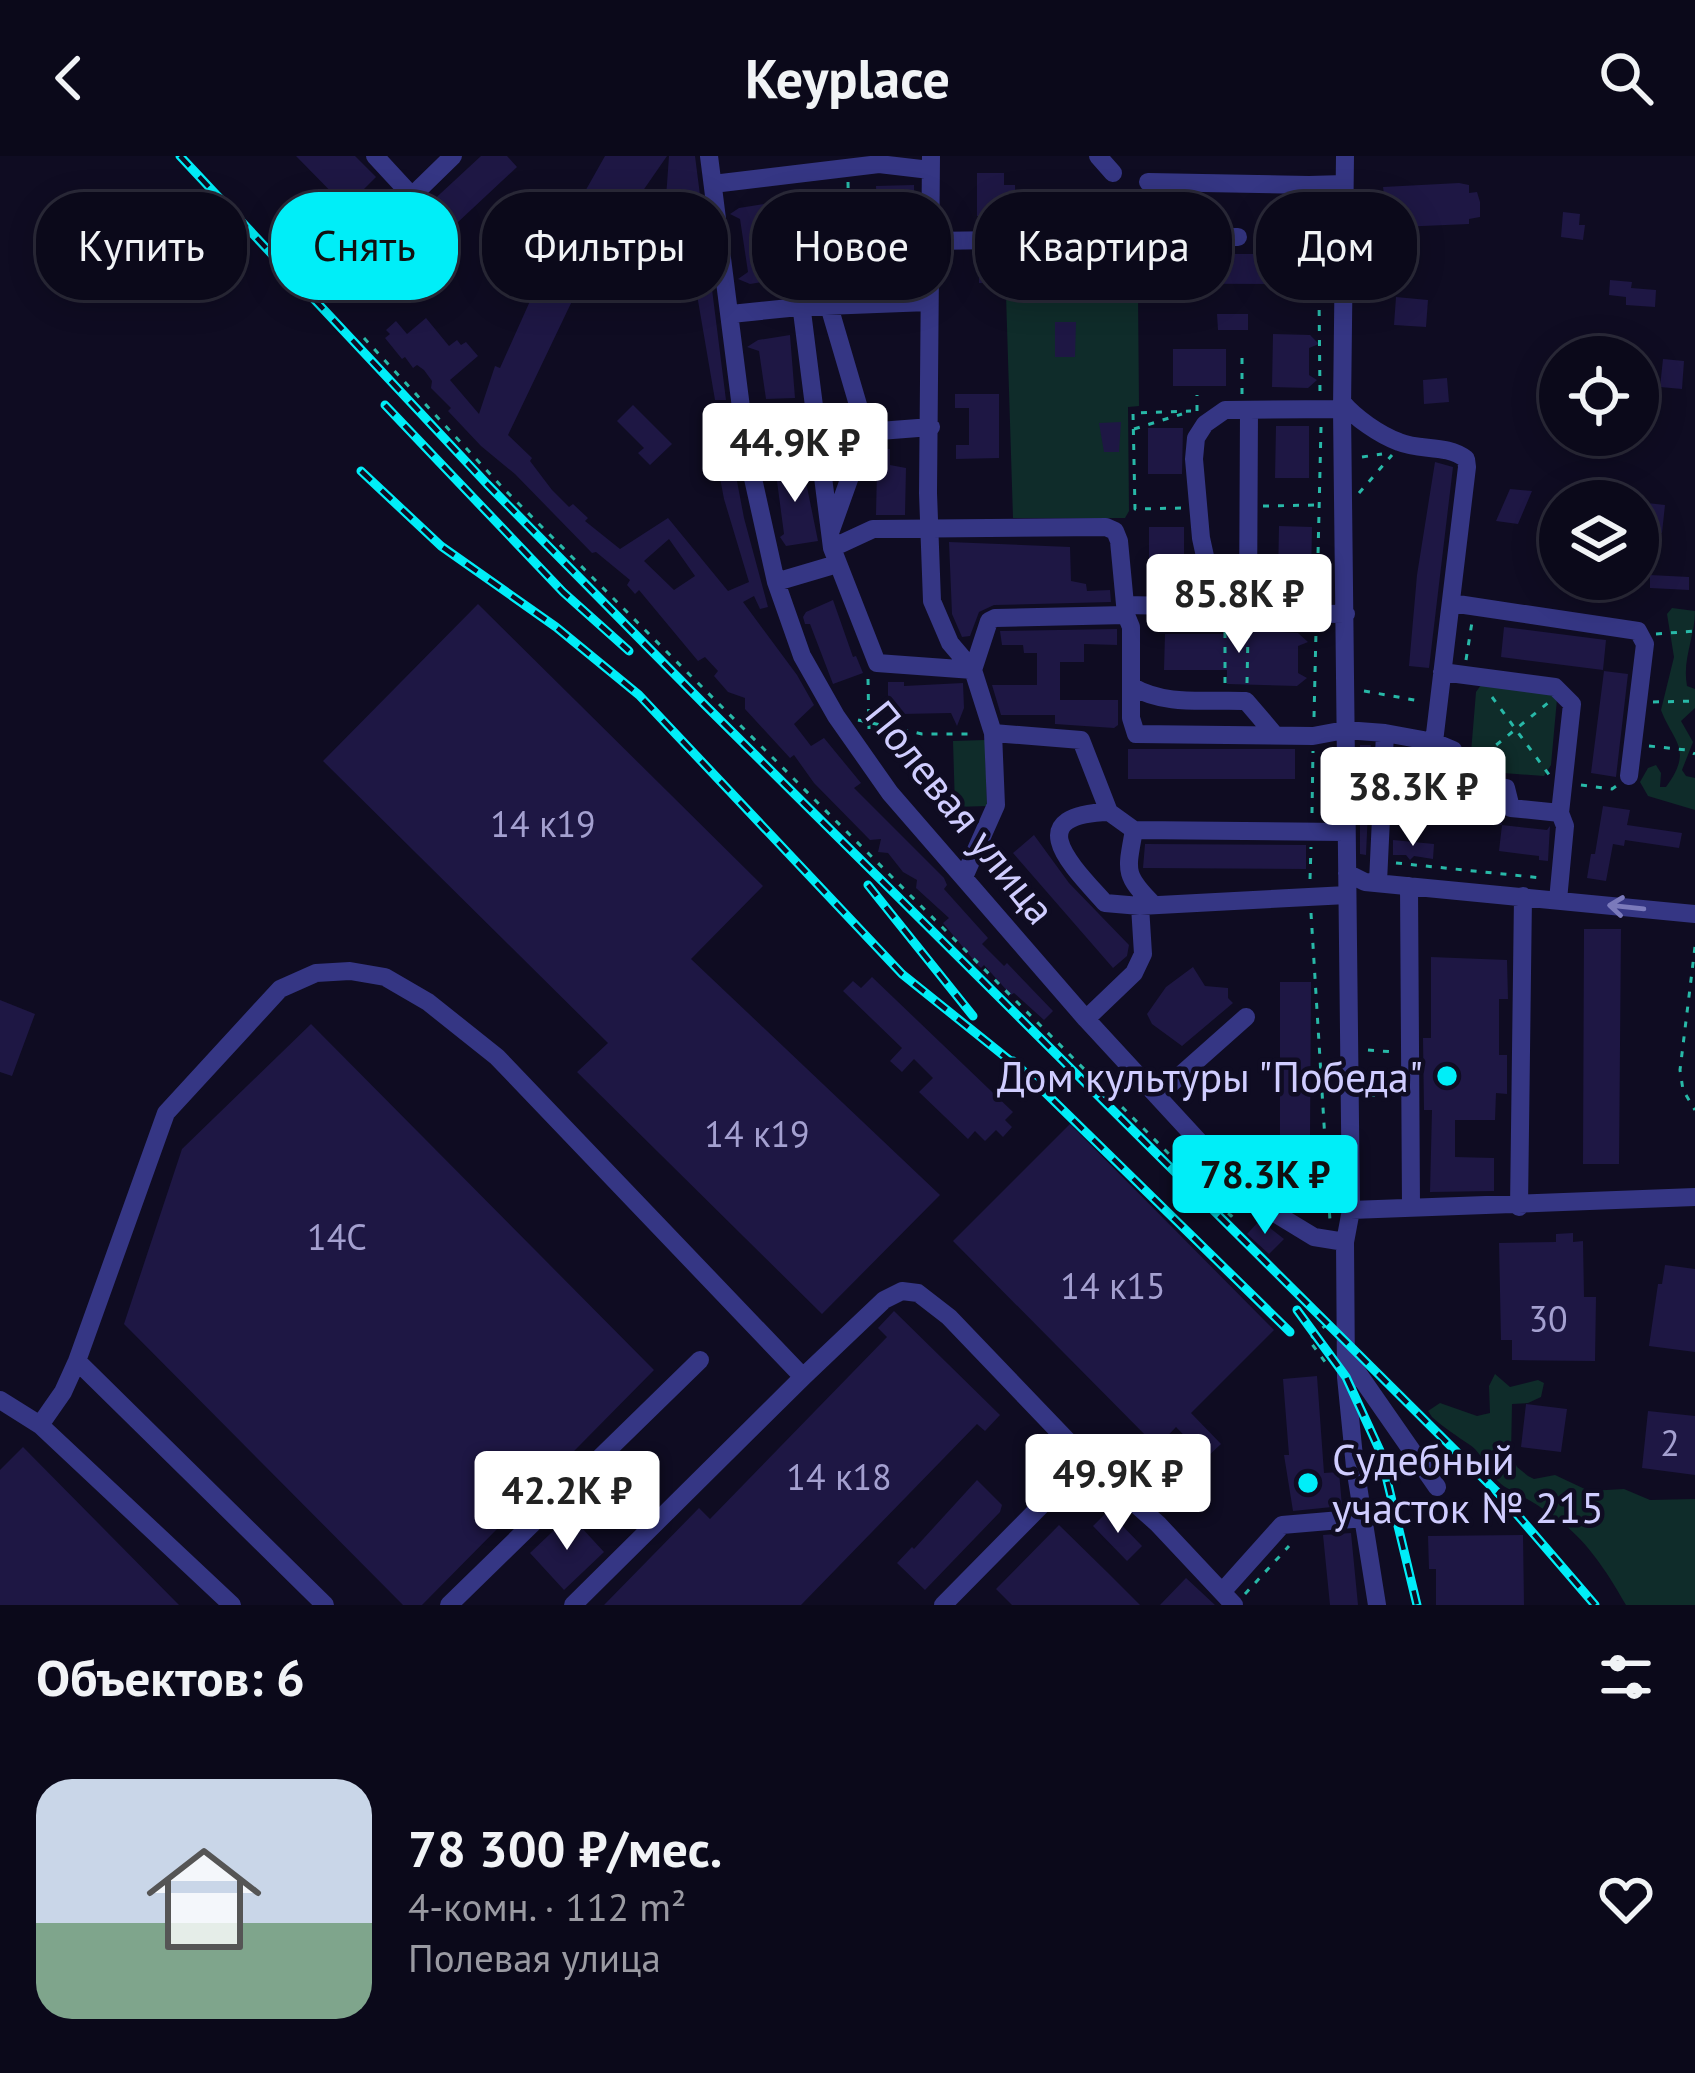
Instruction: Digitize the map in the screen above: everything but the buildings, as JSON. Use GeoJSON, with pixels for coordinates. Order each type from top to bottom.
{"type":"FeatureCollection","features":[{"type":"Feature","properties":{"kind":"street"},"geometry":{"type":"LineString","coordinates":[[375,156],[412,196],[453,156]]}},
{"type":"Feature","properties":{"kind":"street","name":"Полевая улица"},"geometry":{"type":"LineString","coordinates":[[710,156],[746,447],[776,582],[802,656],[836,716],[890,793],[1252,1200],[1314,1237],[1338,1240]]}},
{"type":"Feature","properties":{"kind":"street"},"geometry":{"type":"LineString","coordinates":[[1098,156],[1112,173]]}},
{"type":"Feature","properties":{"kind":"street"},"geometry":{"type":"LineString","coordinates":[[1344,192],[1345,156]]}},
{"type":"Feature","properties":{"kind":"street"},"geometry":{"type":"LineString","coordinates":[[713,184],[783,165],[931,163]]}},
{"type":"Feature","properties":{"kind":"street"},"geometry":{"type":"LineString","coordinates":[[1148,182],[1344,184]]}},
{"type":"Feature","properties":{"kind":"street"},"geometry":{"type":"LineString","coordinates":[[1309,184],[1309,192]]}},
{"type":"Feature","properties":{"kind":"street"},"geometry":{"type":"LineString","coordinates":[[951,241],[1238,237]]}},
{"type":"Feature","properties":{"kind":"street"},"geometry":{"type":"LineString","coordinates":[[798,300],[833,549],[877,663],[974,670]]}},
{"type":"Feature","properties":{"kind":"street"},"geometry":{"type":"LineString","coordinates":[[1344,300],[1352,1210],[1338,1240],[1350,1433],[1376,1605]]}},
{"type":"Feature","properties":{"kind":"street"},"geometry":{"type":"LineString","coordinates":[[731,314],[928,302],[932,601],[950,643],[974,670],[993,733],[996,805],[964,877]]}},
{"type":"Feature","properties":{"kind":"street"},"geometry":{"type":"LineString","coordinates":[[829,306],[866,432],[833,549]]}},
{"type":"Feature","properties":{"kind":"street"},"geometry":{"type":"LineString","coordinates":[[1226,607],[1206,561],[1199,507],[1194,459],[1196,438],[1205,424],[1239,410],[1342,406],[1398,447],[1454,452],[1466,459],[1434,742]]}},
{"type":"Feature","properties":{"kind":"street"},"geometry":{"type":"LineString","coordinates":[[1239,410],[1248,506],[1248,613]]}},
{"type":"Feature","properties":{"kind":"street"},"geometry":{"type":"LineString","coordinates":[[815,436],[931,427]]}},
{"type":"Feature","properties":{"kind":"street"},"geometry":{"type":"LineString","coordinates":[[776,582],[873,529],[1106,527],[1115,531],[1119,541],[1131,627],[1131,718],[1136,734],[1313,736],[1345,730],[1434,742],[1453,750],[1454,778],[1459,784],[1499,786],[1510,794],[1511,808],[1560,813]]}},
{"type":"Feature","properties":{"kind":"street"},"geometry":{"type":"LineString","coordinates":[[1451,603],[1638,631],[1645,644],[1629,776]]}},
{"type":"Feature","properties":{"kind":"street"},"geometry":{"type":"LineString","coordinates":[[974,670],[989,621],[995,618],[1226,607],[1248,613],[1346,614]]}},
{"type":"Feature","properties":{"kind":"street"},"geometry":{"type":"LineString","coordinates":[[1442,672],[1555,687],[1569,697],[1560,813],[1565,826],[1549,904]]}},
{"type":"Feature","properties":{"kind":"street"},"geometry":{"type":"LineString","coordinates":[[1131,686],[1150,698],[1246,701],[1275,735]]}},
{"type":"Feature","properties":{"kind":"street"},"geometry":{"type":"LineString","coordinates":[[993,733],[1081,740],[1109,812],[1134,830],[1345,832]]}},
{"type":"Feature","properties":{"kind":"street"},"geometry":{"type":"LineString","coordinates":[[1378,882],[1385,733]]}},
{"type":"Feature","properties":{"kind":"street"},"geometry":{"type":"LineString","coordinates":[[1109,812],[1088,813],[1064,825],[1058,839],[1061,854],[1105,903],[1347,896]]}},
{"type":"Feature","properties":{"kind":"street"},"geometry":{"type":"LineString","coordinates":[[1086,1018],[1134,973],[1143,953],[1146,904],[1127,866],[1134,830]]}},
{"type":"Feature","properties":{"kind":"street"},"geometry":{"type":"LineString","coordinates":[[1347,873],[1356,880],[1522,896],[1549,904],[1695,914]]}},
{"type":"Feature","properties":{"kind":"street"},"geometry":{"type":"LineString","coordinates":[[1409,886],[1411,1207]]}},
{"type":"Feature","properties":{"kind":"street"},"geometry":{"type":"LineString","coordinates":[[1519,1207],[1522,896]]}},
{"type":"Feature","properties":{"kind":"street"},"geometry":{"type":"LineString","coordinates":[[40,1425],[77,1361],[166,1113],[280,989],[316,973],[350,971],[385,977],[428,1002],[497,1057],[803,1377]]}},
{"type":"Feature","properties":{"kind":"street"},"geometry":{"type":"LineString","coordinates":[[1157,1096],[1246,1017]]}},
{"type":"Feature","properties":{"kind":"street"},"geometry":{"type":"LineString","coordinates":[[1352,1210],[1695,1197]]}},
{"type":"Feature","properties":{"kind":"street"},"geometry":{"type":"LineString","coordinates":[[573,1605],[803,1377],[884,1300],[902,1291],[917,1293],[949,1317],[1231,1601],[1282,1525],[1364,1518]]}},
{"type":"Feature","properties":{"kind":"street"},"geometry":{"type":"LineString","coordinates":[[1346,1349],[1437,1487]]}},
{"type":"Feature","properties":{"kind":"street"},"geometry":{"type":"LineString","coordinates":[[449,1605],[700,1360]]}},
{"type":"Feature","properties":{"kind":"street"},"geometry":{"type":"LineString","coordinates":[[77,1361],[325,1605]]}},
{"type":"Feature","properties":{"kind":"street"},"geometry":{"type":"LineString","coordinates":[[0,1426],[6,1402],[40,1425],[232,1605]]}},
{"type":"Feature","properties":{"kind":"street"},"geometry":{"type":"LineString","coordinates":[[951,1602],[1086,1460]]}},
{"type":"Feature","properties":{"kind":"path"},"geometry":{"type":"LineString","coordinates":[[848,167],[850,305]]}},
{"type":"Feature","properties":{"kind":"path"},"geometry":{"type":"LineString","coordinates":[[1319,300],[1320,505],[1309,896],[1338,1240]]}},
{"type":"Feature","properties":{"kind":"path"},"geometry":{"type":"LineString","coordinates":[[364,338],[503,488],[1231,1216],[1252,1200]]}},
{"type":"Feature","properties":{"kind":"path"},"geometry":{"type":"LineString","coordinates":[[1199,507],[1135,508],[1133,413],[1239,410],[1242,354]]}},
{"type":"Feature","properties":{"kind":"path"},"geometry":{"type":"LineString","coordinates":[[1197,395],[1197,411]]}},
{"type":"Feature","properties":{"kind":"path"},"geometry":{"type":"LineString","coordinates":[[1133,429],[1158,418],[1197,411]]}},
{"type":"Feature","properties":{"kind":"path"},"geometry":{"type":"LineString","coordinates":[[746,447],[815,436]]}},
{"type":"Feature","properties":{"kind":"path"},"geometry":{"type":"LineString","coordinates":[[1345,460],[1398,447]]}},
{"type":"Feature","properties":{"kind":"path"},"geometry":{"type":"LineString","coordinates":[[1248,506],[1345,504],[1398,447]]}},
{"type":"Feature","properties":{"kind":"path"},"geometry":{"type":"LineString","coordinates":[[1225,700],[1226,607]]}},
{"type":"Feature","properties":{"kind":"path"},"geometry":{"type":"LineString","coordinates":[[1246,701],[1248,613]]}},
{"type":"Feature","properties":{"kind":"path"},"geometry":{"type":"LineString","coordinates":[[1659,634],[1695,631]]}},
{"type":"Feature","properties":{"kind":"path"},"geometry":{"type":"LineString","coordinates":[[862,754],[871,722],[866,682],[877,663]]}},
{"type":"Feature","properties":{"kind":"path"},"geometry":{"type":"LineString","coordinates":[[1345,687],[1438,704]]}},
{"type":"Feature","properties":{"kind":"path"},"geometry":{"type":"LineString","coordinates":[[1471,766],[1556,697]]}},
{"type":"Feature","properties":{"kind":"path"},"geometry":{"type":"LineString","coordinates":[[1670,701],[1695,701]]}},
{"type":"Feature","properties":{"kind":"path"},"geometry":{"type":"LineString","coordinates":[[836,716],[922,734],[993,733]]}},
{"type":"Feature","properties":{"kind":"path"},"geometry":{"type":"LineString","coordinates":[[1633,744],[1695,754]]}},
{"type":"Feature","properties":{"kind":"path"},"geometry":{"type":"LineString","coordinates":[[1379,862],[1556,879]]}},
{"type":"Feature","properties":{"kind":"path"},"geometry":{"type":"LineString","coordinates":[[1695,947],[1680,1070],[1683,1090],[1695,1110]]}},
{"type":"Feature","properties":{"kind":"path"},"geometry":{"type":"LineString","coordinates":[[1360,1050],[1410,1052]]}},
{"type":"Feature","properties":{"kind":"path"},"geometry":{"type":"LineString","coordinates":[[1361,1094],[1410,1098]]}},
{"type":"Feature","properties":{"kind":"path"},"geometry":{"type":"LineString","coordinates":[[1231,1601],[1288,1546]]}},
{"type":"Feature","properties":{"kind":"green space"},"geometry":{"type":"Polygon","coordinates":[[[1006,300],[1138,300],[1139,406],[1128,407],[1129,511],[1125,518],[1013,518],[1006,300]]]}},
{"type":"Feature","properties":{"kind":"green space"},"geometry":{"type":"Polygon","coordinates":[[[1672,608],[1695,611],[1686,676],[1687,686],[1695,689],[1695,708],[1681,721],[1693,742],[1682,770],[1695,778],[1695,810],[1648,796],[1640,782],[1648,768],[1656,765],[1660,787],[1666,787],[1679,763],[1678,746],[1661,710],[1674,657],[1667,614],[1672,608]]]}},
{"type":"Feature","properties":{"kind":"green space"},"geometry":{"type":"Polygon","coordinates":[[[1481,685],[1548,691],[1557,699],[1551,765],[1544,776],[1477,771],[1470,765],[1476,692],[1481,685]]]}},
{"type":"Feature","properties":{"kind":"green space"},"geometry":{"type":"Polygon","coordinates":[[[985,740],[987,806],[955,807],[953,741],[985,740]]]}},
{"type":"Feature","properties":{"kind":"green space"},"geometry":{"type":"Polygon","coordinates":[[[1495,1374],[1510,1387],[1538,1380],[1544,1383],[1541,1397],[1512,1404],[1511,1454],[1528,1476],[1555,1475],[1589,1491],[1624,1489],[1650,1500],[1695,1499],[1695,1605],[1626,1605],[1577,1536],[1547,1511],[1501,1484],[1475,1449],[1428,1411],[1440,1403],[1477,1416],[1490,1413],[1489,1386],[1495,1374]]]}},
{"type":"Feature","properties":{"kind":"railway"},"geometry":{"type":"LineString","coordinates":[[180,156],[487,484],[1502,1497],[1595,1605]]}},
{"type":"Feature","properties":{"kind":"railway"},"geometry":{"type":"LineString","coordinates":[[385,405],[563,592],[629,651]]}},
{"type":"Feature","properties":{"kind":"railway"},"geometry":{"type":"LineString","coordinates":[[361,471],[441,546],[556,627],[639,695],[902,974],[1023,1071]]}},
{"type":"Feature","properties":{"kind":"railway"},"geometry":{"type":"LineString","coordinates":[[868,885],[973,1016]]}},
{"type":"Feature","properties":{"kind":"railway"},"geometry":{"type":"LineString","coordinates":[[1013,1061],[1290,1332]]}},
{"type":"Feature","properties":{"kind":"railway"},"geometry":{"type":"LineString","coordinates":[[1297,1310],[1346,1377],[1380,1451],[1417,1605]]}},
{"type":"Feature","properties":{"kind":"place","name":"Дом культуры \"Победа\""},"geometry":{"type":"Point","coordinates":[1447,1076]}},
{"type":"Feature","properties":{"kind":"place","name":"Судебный участок № 215"},"geometry":{"type":"Point","coordinates":[1308,1483]}}]}
